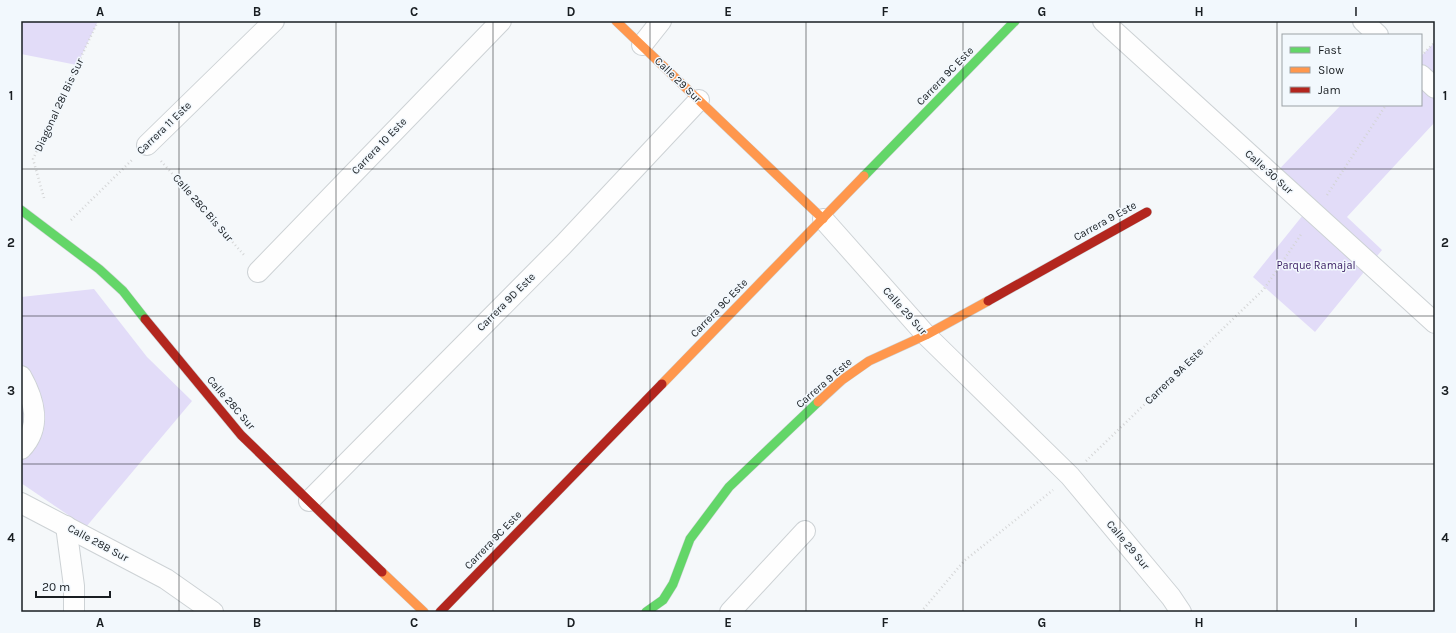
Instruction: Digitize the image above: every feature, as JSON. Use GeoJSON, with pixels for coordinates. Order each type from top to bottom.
{"type":"FeatureCollection","features":[{"type":"Feature","properties":{"kind":"street","name":"Carrera 11 Este"},"geometry":{"type":"LineString","coordinates":[[147,145],[274,21]]}},
{"type":"Feature","properties":{"kind":"street","name":"Carrera 10 Este"},"geometry":{"type":"LineString","coordinates":[[258,272],[500,21]]}},
{"type":"Feature","properties":{"kind":"street","name":"Calle 29 Sur"},"geometry":{"type":"LineString","coordinates":[[616,21],[823,219],[926,335],[1070,476],[1171,597],[1181,612]]}},
{"type":"Feature","properties":{"kind":"street"},"geometry":{"type":"LineString","coordinates":[[642,45],[661,21]]}},
{"type":"Feature","properties":{"kind":"street","name":"Carrera 9C Este"},"geometry":{"type":"LineString","coordinates":[[440,612],[1015,21]]}},
{"type":"Feature","properties":{"kind":"street","name":"Calle 30 Sur"},"geometry":{"type":"LineString","coordinates":[[1103,21],[1435,323]]}},
{"type":"Feature","properties":{"kind":"street"},"geometry":{"type":"LineString","coordinates":[[1363,21],[1377,34]]}},
{"type":"Feature","properties":{"kind":"street"},"geometry":{"type":"LineString","coordinates":[[1422,76],[1435,88]]}},
{"type":"Feature","properties":{"kind":"street","name":"Carrera 9D Este"},"geometry":{"type":"LineString","coordinates":[[309,501],[563,245],[699,100]]}},
{"type":"Feature","properties":{"kind":"street","name":"Calle 28C Sur"},"geometry":{"type":"LineString","coordinates":[[21,210],[99,269],[123,291],[242,435],[424,612]]}},
{"type":"Feature","properties":{"kind":"street","name":"Carrera 9 Este"},"geometry":{"type":"LineString","coordinates":[[646,612],[663,600],[673,584],[690,539],[729,487],[842,380],[869,361],[926,335],[1147,212]]}},
{"type":"Feature","properties":{"kind":"street"},"geometry":{"type":"LineString","coordinates":[[21,376],[34,407],[34,429],[21,449]]}},
{"type":"Feature","properties":{"kind":"street","name":"Calle 28B Sur"},"geometry":{"type":"LineString","coordinates":[[21,503],[166,579],[213,612]]}},
{"type":"Feature","properties":{"kind":"street"},"geometry":{"type":"LineString","coordinates":[[66,526],[74,586],[74,612]]}},
{"type":"Feature","properties":{"kind":"street"},"geometry":{"type":"LineString","coordinates":[[730,612],[805,531]]}},
{"type":"Feature","properties":{"kind":"path","name":"Diagonal 28I Bis Sur"},"geometry":{"type":"LineString","coordinates":[[45,201],[33,158],[98,21]]}},
{"type":"Feature","properties":{"kind":"path"},"geometry":{"type":"LineString","coordinates":[[1422,55],[1435,42]]}},
{"type":"Feature","properties":{"kind":"path","name":"Carrera 9A Este"},"geometry":{"type":"LineString","coordinates":[[922,612],[964,561],[1070,476],[1264,289],[1385,106]]}},
{"type":"Feature","properties":{"kind":"path","name":"Carrera 11 Este"},"geometry":{"type":"LineString","coordinates":[[55,236],[147,145]]}},
{"type":"Feature","properties":{"kind":"path","name":"Calle 28C Bis Sur"},"geometry":{"type":"LineString","coordinates":[[147,145],[258,272]]}},
{"type":"Feature","properties":{"kind":"green space"},"geometry":{"type":"Polygon","coordinates":[[[21,21],[98,21],[77,65],[21,54],[21,21]]]}},
{"type":"Feature","properties":{"kind":"green space","name":"Parque Ramajal"},"geometry":{"type":"Polygon","coordinates":[[[1435,42],[1435,122],[1347,217],[1382,250],[1315,332],[1253,277],[1303,215],[1266,183],[1340,106],[1422,106],[1422,55],[1435,42]]]}},
{"type":"Feature","properties":{"kind":"green space"},"geometry":{"type":"Polygon","coordinates":[[[94,289],[147,357],[192,401],[86,527],[21,483],[21,297],[94,289]]]}},
{"type":"Feature","properties":{"kind":"traffic: fast"},"geometry":{"type":"LineString","coordinates":[[864,176],[1015,21]]}},
{"type":"Feature","properties":{"kind":"traffic: fast"},"geometry":{"type":"LineString","coordinates":[[21,210],[99,269],[123,291],[145,319]]}},
{"type":"Feature","properties":{"kind":"traffic: fast"},"geometry":{"type":"LineString","coordinates":[[646,612],[663,600],[673,584],[690,539],[729,487],[818,402]]}},
{"type":"Feature","properties":{"kind":"traffic: slow"},"geometry":{"type":"LineString","coordinates":[[616,21],[823,219]]}},
{"type":"Feature","properties":{"kind":"traffic: slow"},"geometry":{"type":"LineString","coordinates":[[662,384],[864,176]]}},
{"type":"Feature","properties":{"kind":"traffic: slow"},"geometry":{"type":"LineString","coordinates":[[818,402],[842,380],[869,361],[926,335],[988,301]]}},
{"type":"Feature","properties":{"kind":"traffic: slow"},"geometry":{"type":"LineString","coordinates":[[382,572],[424,612]]}},
{"type":"Feature","properties":{"kind":"traffic: jam"},"geometry":{"type":"LineString","coordinates":[[988,301],[1147,212]]}},
{"type":"Feature","properties":{"kind":"traffic: jam"},"geometry":{"type":"LineString","coordinates":[[145,319],[241,435],[382,572]]}},
{"type":"Feature","properties":{"kind":"traffic: jam"},"geometry":{"type":"LineString","coordinates":[[440,612],[662,384]]}}]}
